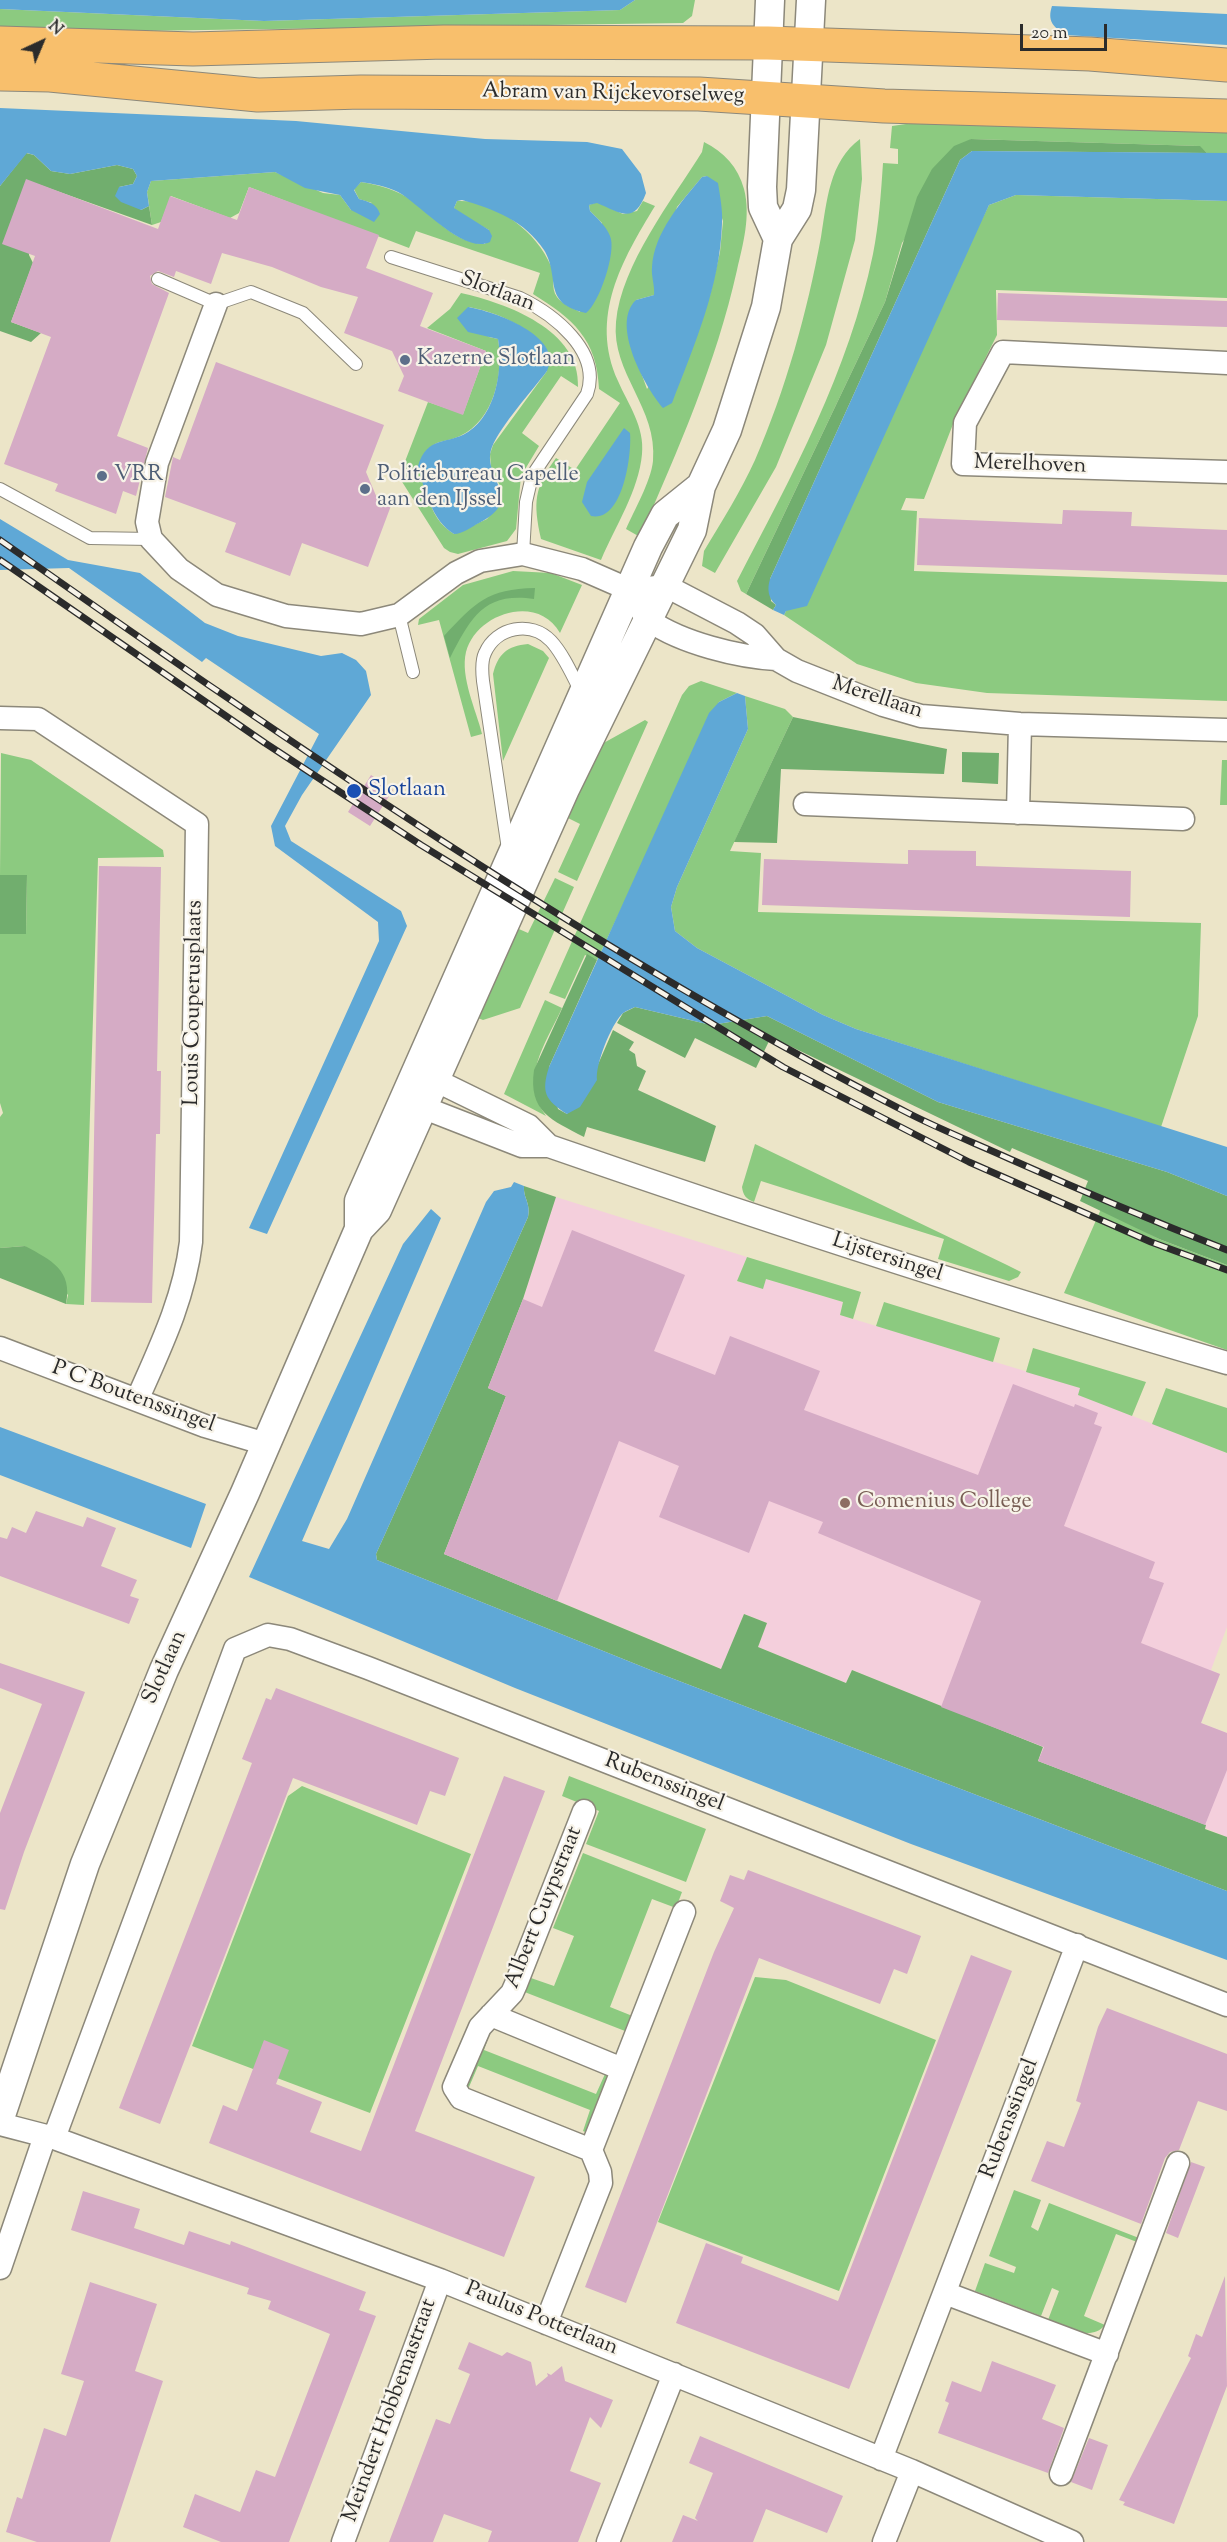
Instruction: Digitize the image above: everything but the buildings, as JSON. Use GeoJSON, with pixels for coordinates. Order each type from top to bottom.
{"type":"FeatureCollection","features":[{"type":"Feature","properties":{"kind":"main road"},"geometry":{"type":"LineString","coordinates":[[0,43],[193,49],[444,42],[768,43],[1090,54],[1227,65]]}},
{"type":"Feature","properties":{"kind":"main road","name":"Abram van Rijckevorselweg"},"geometry":{"type":"LineString","coordinates":[[0,74],[50,75],[258,95],[360,92],[699,94],[884,106],[1227,116]]}},
{"type":"Feature","properties":{"kind":"street"},"geometry":{"type":"LineString","coordinates":[[770,0],[763,207],[778,239]]}},
{"type":"Feature","properties":{"kind":"street","name":"Slotlaan"},"geometry":{"type":"LineString","coordinates":[[422,1091],[692,530],[700,486],[727,430],[766,307],[778,239],[797,209],[801,190],[811,0]]}},
{"type":"Feature","properties":{"kind":"street"},"geometry":{"type":"LineString","coordinates":[[216,304],[157,463],[147,522],[151,539],[179,569],[198,584],[246,606],[285,616],[361,624],[399,615],[456,573],[480,561],[523,554],[582,569],[630,590],[666,586]]}},
{"type":"Feature","properties":{"kind":"street","name":"Merelhoven"},"geometry":{"type":"LineString","coordinates":[[1227,363],[1003,352],[965,423],[963,464],[1227,472]]}},
{"type":"Feature","properties":{"kind":"street","name":"Slotlaan"},"geometry":{"type":"LineString","coordinates":[[0,2118],[85,1864],[164,1670],[266,1444],[359,1229],[377,1210],[509,858],[665,514],[700,486]]}},
{"type":"Feature","properties":{"kind":"street","name":"Merellaan"},"geometry":{"type":"LineString","coordinates":[[666,586],[737,623],[755,635],[776,659],[797,671],[921,716],[1020,724],[1227,730]]}},
{"type":"Feature","properties":{"kind":"street"},"geometry":{"type":"LineString","coordinates":[[630,590],[649,620]]}},
{"type":"Feature","properties":{"kind":"street","name":"Merellaan"},"geometry":{"type":"LineString","coordinates":[[649,620],[725,652],[748,658],[776,659]]}},
{"type":"Feature","properties":{"kind":"street","name":"Louis Couperusplaats"},"geometry":{"type":"LineString","coordinates":[[0,718],[38,719],[197,824],[191,1242],[186,1277],[177,1309],[137,1400]]}},
{"type":"Feature","properties":{"kind":"street"},"geometry":{"type":"LineString","coordinates":[[1018,813],[1020,724]]}},
{"type":"Feature","properties":{"kind":"street"},"geometry":{"type":"LineString","coordinates":[[805,804],[1183,819]]}},
{"type":"Feature","properties":{"kind":"street","name":"Lijstersingel"},"geometry":{"type":"LineString","coordinates":[[422,1091],[522,1146],[549,1146],[720,1205],[1011,1300],[1227,1363]]}},
{"type":"Feature","properties":{"kind":"street","name":"P C Boutenssingel"},"geometry":{"type":"LineString","coordinates":[[0,1348],[205,1426],[266,1444]]}},
{"type":"Feature","properties":{"kind":"street","name":"Rubenssingel"},"geometry":{"type":"LineString","coordinates":[[49,2137],[235,1649],[249,1641],[268,1635],[334,1655],[1227,2005]]}},
{"type":"Feature","properties":{"kind":"street","name":"Albert Cuypstraat"},"geometry":{"type":"LineString","coordinates":[[584,1811],[512,1993],[480,2027],[456,2082],[457,2096],[591,2150]]}},
{"type":"Feature","properties":{"kind":"street"},"geometry":{"type":"LineString","coordinates":[[546,2322],[601,2183],[600,2172],[591,2150],[684,1912]]}},
{"type":"Feature","properties":{"kind":"street","name":"Rubenssingel"},"geometry":{"type":"LineString","coordinates":[[881,2459],[1077,1945]]}},
{"type":"Feature","properties":{"kind":"street"},"geometry":{"type":"LineString","coordinates":[[492,2015],[622,2069]]}},
{"type":"Feature","properties":{"kind":"street","name":"Paulus Potterlaan"},"geometry":{"type":"LineString","coordinates":[[0,2124],[49,2137],[440,2280],[912,2471],[1072,2542]]}},
{"type":"Feature","properties":{"kind":"street"},"geometry":{"type":"LineString","coordinates":[[0,2268],[49,2137]]}},
{"type":"Feature","properties":{"kind":"street"},"geometry":{"type":"LineString","coordinates":[[1061,2474],[1178,2163]]}},
{"type":"Feature","properties":{"kind":"street","name":"Meindert Hobbemastraat"},"geometry":{"type":"LineString","coordinates":[[343,2542],[440,2280]]}},
{"type":"Feature","properties":{"kind":"street"},"geometry":{"type":"LineString","coordinates":[[945,2294],[1107,2354]]}},
{"type":"Feature","properties":{"kind":"street"},"geometry":{"type":"LineString","coordinates":[[608,2542],[674,2374]]}},
{"type":"Feature","properties":{"kind":"street"},"geometry":{"type":"LineString","coordinates":[[884,2542],[912,2471]]}},
{"type":"Feature","properties":{"kind":"lane","name":"Slotlaan"},"geometry":{"type":"LineString","coordinates":[[391,257],[537,306],[564,328],[586,359],[589,380],[587,394],[532,476],[526,502],[523,554]]}},
{"type":"Feature","properties":{"kind":"lane"},"geometry":{"type":"LineString","coordinates":[[158,279],[216,304],[250,292],[303,313],[356,364]]}},
{"type":"Feature","properties":{"kind":"lane"},"geometry":{"type":"LineString","coordinates":[[0,489],[90,538],[151,539]]}},
{"type":"Feature","properties":{"kind":"lane"},"geometry":{"type":"LineString","coordinates":[[399,615],[413,672]]}},
{"type":"Feature","properties":{"kind":"lane"},"geometry":{"type":"LineString","coordinates":[[509,858],[483,681],[484,654],[492,641],[503,632],[525,628],[538,632],[550,641],[584,696],[597,724]]}},
{"type":"Feature","properties":{"kind":"shaded area","name":"Comenius College"},"geometry":{"type":"Polygon","coordinates":[[[556,1197],[747,1257],[737,1282],[766,1279],[843,1302],[840,1315],[1081,1388],[1079,1395],[1227,1453],[1227,1627],[1211,1670],[1220,1674],[1201,1723],[1227,1733],[1227,1837],[1205,1828],[1205,1825],[1038,1761],[1043,1747],[852,1670],[846,1683],[758,1647],[767,1623],[744,1614],[722,1669],[444,1554],[506,1396],[488,1388],[523,1299],[556,1197]]]}},
{"type":"Feature","properties":{"kind":"green space"},"geometry":{"type":"Polygon","coordinates":[[[635,0],[695,0],[692,16],[683,23],[0,33],[0,9],[264,21],[620,10],[635,0]]]}},
{"type":"Feature","properties":{"kind":"green space"},"geometry":{"type":"Polygon","coordinates":[[[913,123],[1227,133],[1227,154],[1207,153],[1199,146],[971,139],[902,243],[885,302],[746,594],[741,591],[737,581],[817,422],[863,297],[873,254],[883,163],[898,164],[898,149],[890,148],[892,126],[913,123]]]}},
{"type":"Feature","properties":{"kind":"green space"},"geometry":{"type":"Polygon","coordinates":[[[860,139],[862,179],[855,240],[826,345],[776,467],[715,573],[702,566],[704,551],[744,483],[766,433],[786,378],[802,322],[831,183],[842,159],[860,139]]]}},
{"type":"Feature","properties":{"kind":"green space"},"geometry":{"type":"Polygon","coordinates":[[[971,139],[1200,146],[1207,153],[972,151],[960,160],[770,579],[771,601],[776,605],[773,610],[746,594],[885,302],[917,197],[932,169],[954,146],[971,139]]]}},
{"type":"Feature","properties":{"kind":"green space"},"geometry":{"type":"Polygon","coordinates":[[[704,142],[718,150],[734,167],[741,181],[747,209],[742,250],[707,373],[682,439],[640,537],[626,529],[652,469],[653,442],[649,424],[620,358],[616,340],[616,322],[627,278],[637,256],[702,152],[704,142]],[[707,176],[702,177],[677,207],[654,295],[636,300],[630,342],[647,389],[710,295],[720,252],[723,221],[707,176]]]}},
{"type":"Feature","properties":{"kind":"green space"},"geometry":{"type":"Polygon","coordinates":[[[26,153],[34,155],[51,171],[70,174],[117,165],[133,169],[137,176],[133,184],[119,187],[141,210],[149,206],[152,225],[26,180],[29,255],[33,263],[11,322],[41,333],[31,342],[0,331],[0,186],[26,153]]]}},
{"type":"Feature","properties":{"kind":"green space"},"geometry":{"type":"Polygon","coordinates":[[[275,172],[323,193],[340,195],[351,210],[372,203],[359,199],[354,189],[361,182],[388,188],[413,201],[455,234],[474,243],[485,244],[489,230],[456,212],[454,208],[457,201],[471,202],[500,212],[513,220],[536,241],[551,266],[557,297],[580,312],[602,223],[590,211],[589,205],[597,202],[623,214],[637,211],[643,201],[655,206],[621,268],[608,312],[607,334],[610,357],[641,434],[642,454],[631,495],[601,560],[541,539],[536,505],[543,478],[556,458],[575,470],[620,403],[599,389],[593,357],[580,332],[560,312],[533,294],[540,273],[416,231],[409,248],[249,187],[239,213],[230,218],[171,196],[161,222],[152,225],[147,192],[151,181],[275,172]]]}},
{"type":"Feature","properties":{"kind":"green space"},"geometry":{"type":"Polygon","coordinates":[[[1016,195],[1227,201],[1227,298],[996,290],[997,335],[955,419],[924,499],[906,498],[901,510],[917,511],[914,571],[1227,582],[1227,701],[987,693],[916,683],[857,664],[784,615],[989,205],[1016,195]]]}},
{"type":"Feature","properties":{"kind":"green space"},"geometry":{"type":"Polygon","coordinates":[[[461,293],[499,304],[538,322],[567,350],[576,367],[578,387],[561,376],[522,433],[539,446],[521,476],[516,529],[507,541],[458,554],[444,548],[399,477],[428,402],[463,414],[486,351],[427,328],[450,309],[461,293]],[[469,307],[489,337],[498,339],[498,381],[489,408],[472,429],[460,436],[437,443],[424,454],[426,487],[432,509],[445,527],[454,534],[487,519],[500,503],[500,486],[491,467],[490,454],[493,445],[547,371],[546,348],[538,340],[511,321],[469,307]]]}},
{"type":"Feature","properties":{"kind":"green space"},"geometry":{"type":"Polygon","coordinates":[[[513,571],[551,573],[582,585],[560,633],[550,621],[537,614],[523,611],[494,618],[472,638],[466,652],[465,672],[482,734],[471,737],[439,620],[418,625],[419,619],[463,585],[513,571]]]}},
{"type":"Feature","properties":{"kind":"green space"},"geometry":{"type":"Polygon","coordinates":[[[535,588],[534,599],[502,600],[481,611],[472,620],[450,658],[444,636],[474,606],[505,591],[535,588]]]}},
{"type":"Feature","properties":{"kind":"green space"},"geometry":{"type":"Polygon","coordinates":[[[528,644],[543,651],[549,658],[503,761],[493,674],[498,661],[505,652],[528,644]]]}},
{"type":"Feature","properties":{"kind":"green space"},"geometry":{"type":"Polygon","coordinates":[[[701,681],[737,693],[719,702],[597,960],[585,955],[565,999],[549,993],[682,695],[689,686],[701,681]]]}},
{"type":"Feature","properties":{"kind":"green space"},"geometry":{"type":"Polygon","coordinates":[[[745,696],[785,709],[793,717],[730,851],[761,853],[758,912],[1201,923],[1198,1016],[1161,1127],[856,1029],[823,1015],[697,948],[675,931],[671,907],[677,887],[748,729],[745,696]]]}},
{"type":"Feature","properties":{"kind":"green space"},"geometry":{"type":"Polygon","coordinates":[[[793,717],[947,749],[944,774],[781,769],[777,843],[734,842],[793,717]]]}},
{"type":"Feature","properties":{"kind":"green space"},"geometry":{"type":"Polygon","coordinates":[[[645,720],[648,722],[577,881],[558,872],[580,824],[562,815],[600,745],[645,720]]]}},
{"type":"Feature","properties":{"kind":"green space"},"geometry":{"type":"Polygon","coordinates":[[[962,752],[999,753],[998,784],[962,782],[962,752]]]}},
{"type":"Feature","properties":{"kind":"green space"},"geometry":{"type":"Polygon","coordinates":[[[1,753],[31,760],[163,850],[164,857],[98,858],[84,1305],[66,1304],[68,1295],[25,1246],[0,1248],[0,1117],[3,1113],[0,1103],[0,934],[26,934],[27,876],[0,875],[1,753]]]}},
{"type":"Feature","properties":{"kind":"green space"},"geometry":{"type":"Polygon","coordinates":[[[1222,760],[1227,760],[1227,805],[1220,805],[1222,760]]]}},
{"type":"Feature","properties":{"kind":"green space"},"geometry":{"type":"Polygon","coordinates":[[[0,875],[27,875],[26,934],[0,934],[0,875]]]}},
{"type":"Feature","properties":{"kind":"green space"},"geometry":{"type":"Polygon","coordinates":[[[555,878],[574,887],[520,1008],[483,1020],[473,1016],[512,926],[528,933],[555,878]]]}},
{"type":"Feature","properties":{"kind":"green space"},"geometry":{"type":"Polygon","coordinates":[[[587,954],[597,960],[549,1067],[558,1109],[567,1114],[596,1069],[613,1030],[634,1042],[629,1050],[635,1054],[637,1066],[646,1071],[638,1090],[716,1126],[705,1162],[587,1127],[584,1137],[553,1119],[539,1105],[533,1084],[534,1070],[587,954]]]}},
{"type":"Feature","properties":{"kind":"green space"},"geometry":{"type":"Polygon","coordinates":[[[545,1000],[562,1008],[542,1049],[535,1075],[538,1102],[546,1116],[504,1094],[545,1000]]]}},
{"type":"Feature","properties":{"kind":"green space"},"geometry":{"type":"Polygon","coordinates":[[[635,1007],[711,1025],[767,1016],[938,1102],[1167,1172],[1227,1196],[1227,1265],[1159,1239],[1080,1201],[1088,1181],[1012,1148],[1010,1152],[771,1037],[756,1068],[695,1038],[685,1058],[617,1023],[623,1013],[635,1007]]]}},
{"type":"Feature","properties":{"kind":"green space"},"geometry":{"type":"Polygon","coordinates":[[[755,1144],[1021,1272],[1018,1277],[1009,1281],[938,1259],[944,1239],[761,1181],[754,1202],[751,1201],[745,1196],[742,1187],[755,1144]]]}},
{"type":"Feature","properties":{"kind":"green space"},"geometry":{"type":"Polygon","coordinates":[[[524,1186],[556,1197],[523,1299],[488,1388],[506,1396],[444,1554],[721,1669],[744,1614],[767,1623],[758,1647],[846,1683],[852,1670],[1043,1747],[1038,1761],[1206,1825],[1205,1829],[1227,1837],[1227,1891],[653,1671],[377,1560],[376,1554],[528,1217],[524,1186]]]}},
{"type":"Feature","properties":{"kind":"green space"},"geometry":{"type":"Polygon","coordinates":[[[1101,1209],[1159,1239],[1227,1265],[1227,1350],[1064,1293],[1101,1209]]]}},
{"type":"Feature","properties":{"kind":"green space"},"geometry":{"type":"Polygon","coordinates":[[[25,1246],[58,1267],[63,1274],[67,1292],[66,1304],[0,1278],[0,1248],[25,1246]]]}},
{"type":"Feature","properties":{"kind":"green space"},"geometry":{"type":"Polygon","coordinates":[[[747,1257],[861,1292],[853,1319],[840,1315],[843,1302],[766,1279],[763,1289],[737,1281],[747,1257]]]}},
{"type":"Feature","properties":{"kind":"green space"},"geometry":{"type":"Polygon","coordinates":[[[884,1302],[1000,1338],[993,1362],[876,1326],[884,1302]]]}},
{"type":"Feature","properties":{"kind":"green space"},"geometry":{"type":"Polygon","coordinates":[[[1033,1348],[1146,1382],[1132,1416],[1078,1395],[1080,1388],[1026,1372],[1033,1348]]]}},
{"type":"Feature","properties":{"kind":"green space"},"geometry":{"type":"Polygon","coordinates":[[[1166,1388],[1227,1408],[1227,1453],[1152,1424],[1166,1388]]]}},
{"type":"Feature","properties":{"kind":"green space"},"geometry":{"type":"Polygon","coordinates":[[[569,1776],[706,1829],[686,1882],[586,1844],[599,1811],[562,1796],[569,1776]]]}},
{"type":"Feature","properties":{"kind":"green space"},"geometry":{"type":"Polygon","coordinates":[[[302,1786],[471,1854],[370,2113],[192,2046],[288,1796],[302,1786]]]}},
{"type":"Feature","properties":{"kind":"green space"},"geometry":{"type":"Polygon","coordinates":[[[583,1853],[682,1892],[676,1908],[652,1899],[610,2007],[635,2017],[621,2053],[617,2051],[625,2031],[522,1991],[528,1977],[554,1986],[574,1936],[553,1928],[583,1853]]]}},
{"type":"Feature","properties":{"kind":"green space"},"geometry":{"type":"Polygon","coordinates":[[[755,1977],[786,1980],[936,2040],[839,2291],[658,2222],[755,1977]]]}},
{"type":"Feature","properties":{"kind":"green space"},"geometry":{"type":"Polygon","coordinates":[[[488,2029],[491,2030],[484,2050],[596,2094],[605,2074],[609,2076],[587,2133],[583,2131],[590,2110],[478,2066],[469,2087],[466,2086],[488,2029]]]}},
{"type":"Feature","properties":{"kind":"green space"},"geometry":{"type":"Polygon","coordinates":[[[1014,2190],[1041,2200],[1031,2227],[1038,2231],[1049,2203],[1139,2238],[1137,2242],[1116,2234],[1084,2316],[1105,2325],[1099,2330],[1092,2333],[1077,2332],[1048,2320],[1059,2291],[1052,2288],[1041,2316],[975,2291],[985,2263],[1014,2273],[1016,2267],[989,2256],[1014,2190]]]}},
{"type":"Feature","properties":{"kind":"water"},"geometry":{"type":"Polygon","coordinates":[[[0,0],[635,0],[620,10],[264,21],[0,9],[0,0]]]}},
{"type":"Feature","properties":{"kind":"water"},"geometry":{"type":"Polygon","coordinates":[[[1052,6],[1227,14],[1227,45],[1066,35],[1052,23],[1050,16],[1052,6]]]}},
{"type":"Feature","properties":{"kind":"water"},"geometry":{"type":"Polygon","coordinates":[[[0,108],[296,121],[485,139],[587,142],[622,149],[641,174],[646,193],[637,209],[632,213],[620,213],[597,203],[589,205],[590,211],[608,232],[612,243],[606,277],[591,308],[586,313],[572,309],[557,296],[549,260],[544,250],[528,231],[508,217],[462,200],[457,201],[454,208],[489,230],[492,236],[490,242],[479,244],[455,235],[407,198],[389,188],[361,182],[354,190],[359,199],[372,204],[378,210],[380,214],[374,222],[351,210],[340,195],[305,188],[275,172],[151,181],[147,192],[149,206],[141,210],[121,202],[115,196],[119,187],[133,184],[137,176],[133,169],[117,165],[70,174],[51,171],[34,155],[27,153],[0,186],[0,108]]]}},
{"type":"Feature","properties":{"kind":"water"},"geometry":{"type":"Polygon","coordinates":[[[972,151],[1227,153],[1227,201],[1016,195],[989,205],[807,606],[786,611],[784,615],[773,610],[776,605],[769,593],[770,579],[960,160],[972,151]]]}},
{"type":"Feature","properties":{"kind":"water"},"geometry":{"type":"Polygon","coordinates":[[[707,176],[718,183],[722,209],[716,270],[697,338],[672,403],[663,408],[648,386],[633,355],[628,339],[629,311],[636,300],[654,295],[652,267],[663,230],[677,207],[702,177],[707,176]]]}},
{"type":"Feature","properties":{"kind":"water"},"geometry":{"type":"Polygon","coordinates":[[[468,307],[493,314],[524,327],[537,336],[546,347],[550,358],[547,371],[509,419],[492,447],[490,458],[501,496],[500,505],[493,514],[479,523],[464,532],[454,534],[446,528],[435,513],[426,494],[418,466],[427,449],[439,442],[460,436],[478,424],[491,403],[498,377],[498,339],[468,332],[457,318],[468,307]]]}},
{"type":"Feature","properties":{"kind":"water"},"geometry":{"type":"Polygon","coordinates":[[[624,428],[630,433],[630,443],[623,485],[611,509],[602,515],[591,516],[582,502],[587,482],[624,428]]]}},
{"type":"Feature","properties":{"kind":"water"},"geometry":{"type":"Polygon","coordinates":[[[0,519],[68,560],[140,573],[205,623],[238,636],[321,656],[342,653],[356,660],[366,671],[371,695],[302,795],[285,826],[291,841],[401,911],[407,926],[267,1234],[249,1228],[379,941],[378,922],[275,846],[271,826],[319,734],[206,658],[202,662],[69,568],[0,570],[0,519]]]}},
{"type":"Feature","properties":{"kind":"water"},"geometry":{"type":"Polygon","coordinates":[[[737,693],[745,696],[748,729],[677,887],[671,907],[675,931],[697,948],[823,1015],[856,1029],[1227,1147],[1227,1196],[1167,1172],[938,1102],[767,1016],[711,1025],[635,1007],[622,1014],[613,1027],[601,1055],[597,1080],[580,1107],[567,1114],[550,1100],[545,1089],[549,1067],[709,713],[719,702],[737,693]]]}},
{"type":"Feature","properties":{"kind":"water"},"geometry":{"type":"Polygon","coordinates":[[[514,1182],[524,1186],[528,1217],[376,1554],[377,1560],[653,1671],[1227,1891],[1227,1960],[911,1844],[515,1688],[249,1577],[403,1244],[431,1209],[441,1218],[302,1541],[329,1549],[347,1519],[486,1202],[494,1191],[511,1187],[514,1182]]]}},
{"type":"Feature","properties":{"kind":"water"},"geometry":{"type":"Polygon","coordinates":[[[0,1427],[206,1504],[191,1548],[0,1475],[0,1427]]]}},
{"type":"Feature","properties":{"kind":"railway"},"geometry":{"type":"LineString","coordinates":[[0,540],[333,769],[446,843],[675,985],[793,1052],[924,1121],[1227,1250]]}},
{"type":"Feature","properties":{"kind":"railway"},"geometry":{"type":"LineString","coordinates":[[0,560],[265,743],[421,845],[783,1067],[969,1162],[1151,1242],[1227,1270]]}},
{"type":"Feature","properties":{"kind":"place","name":"Kazerne Slotlaan"},"geometry":{"type":"Point","coordinates":[405,360]}},
{"type":"Feature","properties":{"kind":"place","name":"VRR"},"geometry":{"type":"Point","coordinates":[102,476]}},
{"type":"Feature","properties":{"kind":"place","name":"Politiebureau Capelle aan den IJssel"},"geometry":{"type":"Point","coordinates":[365,489]}},
{"type":"Feature","properties":{"kind":"place","name":"Slotlaan"},"geometry":{"type":"Point","coordinates":[354,791]}},
{"type":"Feature","properties":{"kind":"place","name":"Comenius College"},"geometry":{"type":"Point","coordinates":[845,1503]}}]}
